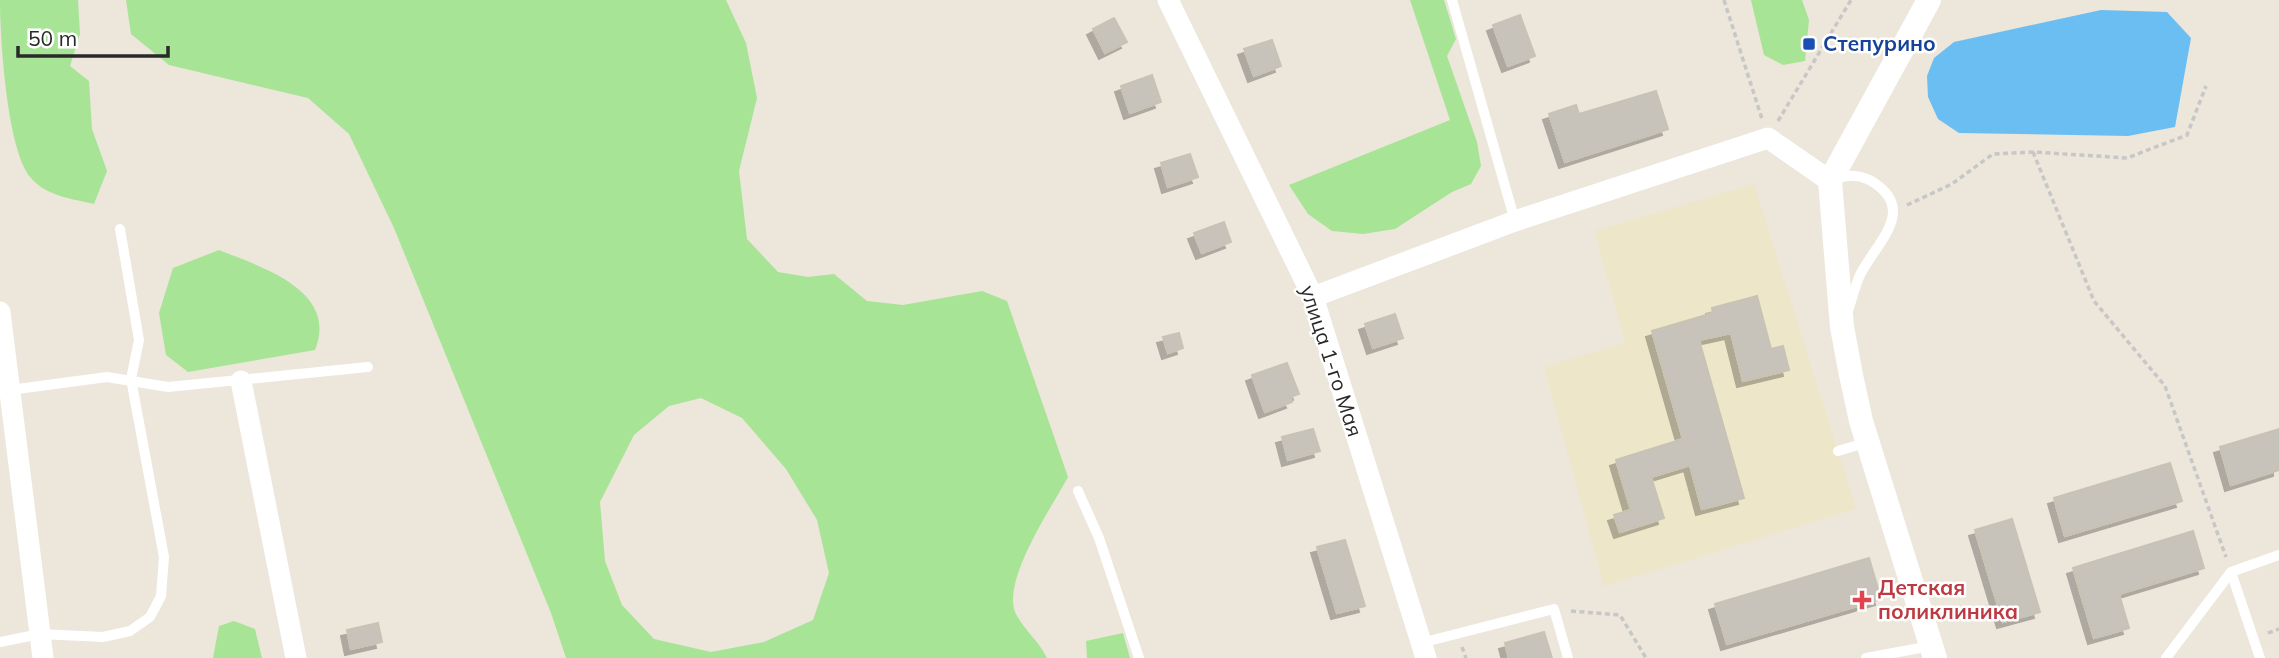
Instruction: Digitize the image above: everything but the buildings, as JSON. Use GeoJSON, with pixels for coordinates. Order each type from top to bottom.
{"type":"FeatureCollection","features":[{"type":"Feature","properties":{"kind":"street","name":"улица 1-го Мая"},"geometry":{"type":"LineString","coordinates":[[1168,0],[1313,297],[1423,651]]}},
{"type":"Feature","properties":{"kind":"street"},"geometry":{"type":"LineString","coordinates":[[1921,2],[1830,181],[1842,327],[1868,442],[1933,652]]}},
{"type":"Feature","properties":{"kind":"street"},"geometry":{"type":"LineString","coordinates":[[1313,297],[1515,221],[1768,138],[1830,181]]}},
{"type":"Feature","properties":{"kind":"street"},"geometry":{"type":"LineString","coordinates":[[0,312],[43,658]]}},
{"type":"Feature","properties":{"kind":"street"},"geometry":{"type":"LineString","coordinates":[[241,381],[296,658]]}},
{"type":"Feature","properties":{"kind":"lane"},"geometry":{"type":"LineString","coordinates":[[1452,0],[1515,221]]}},
{"type":"Feature","properties":{"kind":"lane"},"geometry":{"type":"LineString","coordinates":[[1830,181],[1856,176],[1870,180],[1889,199],[1893,212],[1892,226],[1860,274],[1842,327]]}},
{"type":"Feature","properties":{"kind":"lane"},"geometry":{"type":"LineString","coordinates":[[0,642],[40,634],[103,636],[130,631],[150,617],[161,596],[164,557],[131,379],[139,340],[120,229]]}},
{"type":"Feature","properties":{"kind":"lane"},"geometry":{"type":"LineString","coordinates":[[10,390],[107,377],[168,387],[369,367]]}},
{"type":"Feature","properties":{"kind":"lane"},"geometry":{"type":"LineString","coordinates":[[1838,451],[1868,442]]}},
{"type":"Feature","properties":{"kind":"lane"},"geometry":{"type":"LineString","coordinates":[[1078,491],[1099,537],[1139,658]]}},
{"type":"Feature","properties":{"kind":"lane"},"geometry":{"type":"LineString","coordinates":[[2166,658],[2231,572],[2279,555]]}},
{"type":"Feature","properties":{"kind":"lane"},"geometry":{"type":"LineString","coordinates":[[2231,572],[2260,658]]}},
{"type":"Feature","properties":{"kind":"lane"},"geometry":{"type":"LineString","coordinates":[[1423,651],[1554,609],[1568,658]]}},
{"type":"Feature","properties":{"kind":"lane"},"geometry":{"type":"LineString","coordinates":[[1866,658],[1933,652]]}},
{"type":"Feature","properties":{"kind":"path"},"geometry":{"type":"LineString","coordinates":[[1724,0],[1768,138]]}},
{"type":"Feature","properties":{"kind":"path"},"geometry":{"type":"LineString","coordinates":[[1768,138],[1851,0]]}},
{"type":"Feature","properties":{"kind":"path"},"geometry":{"type":"LineString","coordinates":[[1893,212],[1952,184],[1993,154],[2034,152],[2127,158],[2187,135],[2206,86]]}},
{"type":"Feature","properties":{"kind":"path"},"geometry":{"type":"LineString","coordinates":[[2034,152],[2094,301],[2165,386],[2231,572]]}},
{"type":"Feature","properties":{"kind":"path"},"geometry":{"type":"LineString","coordinates":[[1554,609],[1620,615],[1646,658]]}},
{"type":"Feature","properties":{"kind":"shaded area"},"geometry":{"type":"Polygon","coordinates":[[[1754,184],[1856,509],[1604,586],[1544,367],[1625,343],[1595,231],[1754,184]]]}},
{"type":"Feature","properties":{"kind":"green space"},"geometry":{"type":"Polygon","coordinates":[[[0,0],[78,0],[80,34],[70,66],[89,81],[92,129],[107,171],[94,204],[60,196],[44,189],[31,178],[23,164],[16,144],[6,93],[0,0]]]}},
{"type":"Feature","properties":{"kind":"green space"},"geometry":{"type":"Polygon","coordinates":[[[126,0],[726,0],[746,43],[757,98],[739,171],[747,239],[778,272],[808,277],[834,274],[867,301],[903,305],[982,291],[1007,301],[1068,477],[1021,564],[1013,600],[1019,620],[1047,658],[566,658],[551,613],[394,228],[349,134],[308,98],[169,65],[131,34],[126,0]],[[701,398],[669,406],[634,435],[600,502],[605,561],[622,605],[654,639],[711,652],[764,642],[813,620],[829,573],[817,520],[786,469],[742,418],[701,398]]]}},
{"type":"Feature","properties":{"kind":"green space"},"geometry":{"type":"Polygon","coordinates":[[[1410,0],[1444,0],[1456,39],[1447,56],[1477,142],[1481,166],[1471,184],[1452,192],[1395,229],[1363,234],[1332,231],[1308,214],[1289,185],[1450,120],[1410,0]]]}},
{"type":"Feature","properties":{"kind":"green space"},"geometry":{"type":"Polygon","coordinates":[[[1751,0],[1802,0],[1809,20],[1805,61],[1783,65],[1764,55],[1751,0]]]}},
{"type":"Feature","properties":{"kind":"green space"},"geometry":{"type":"Polygon","coordinates":[[[219,250],[274,273],[306,296],[316,311],[319,329],[315,350],[188,372],[166,355],[159,313],[173,268],[219,250]]]}},
{"type":"Feature","properties":{"kind":"green space"},"geometry":{"type":"Polygon","coordinates":[[[234,621],[255,629],[262,658],[213,658],[219,626],[234,621]]]}},
{"type":"Feature","properties":{"kind":"green space"},"geometry":{"type":"Polygon","coordinates":[[[1123,633],[1130,658],[1087,658],[1086,641],[1123,633]]]}},
{"type":"Feature","properties":{"kind":"water"},"geometry":{"type":"Polygon","coordinates":[[[2101,10],[2167,12],[2191,38],[2175,127],[2128,136],[1959,133],[1938,119],[1928,97],[1927,76],[1934,58],[1954,42],[2101,10]]]}},
{"type":"Feature","properties":{"kind":"place","name":"Степурино"},"geometry":{"type":"Point","coordinates":[1809,44]}},
{"type":"Feature","properties":{"kind":"place","name":"Детская поликлиника"},"geometry":{"type":"Point","coordinates":[1862,600]}}]}
